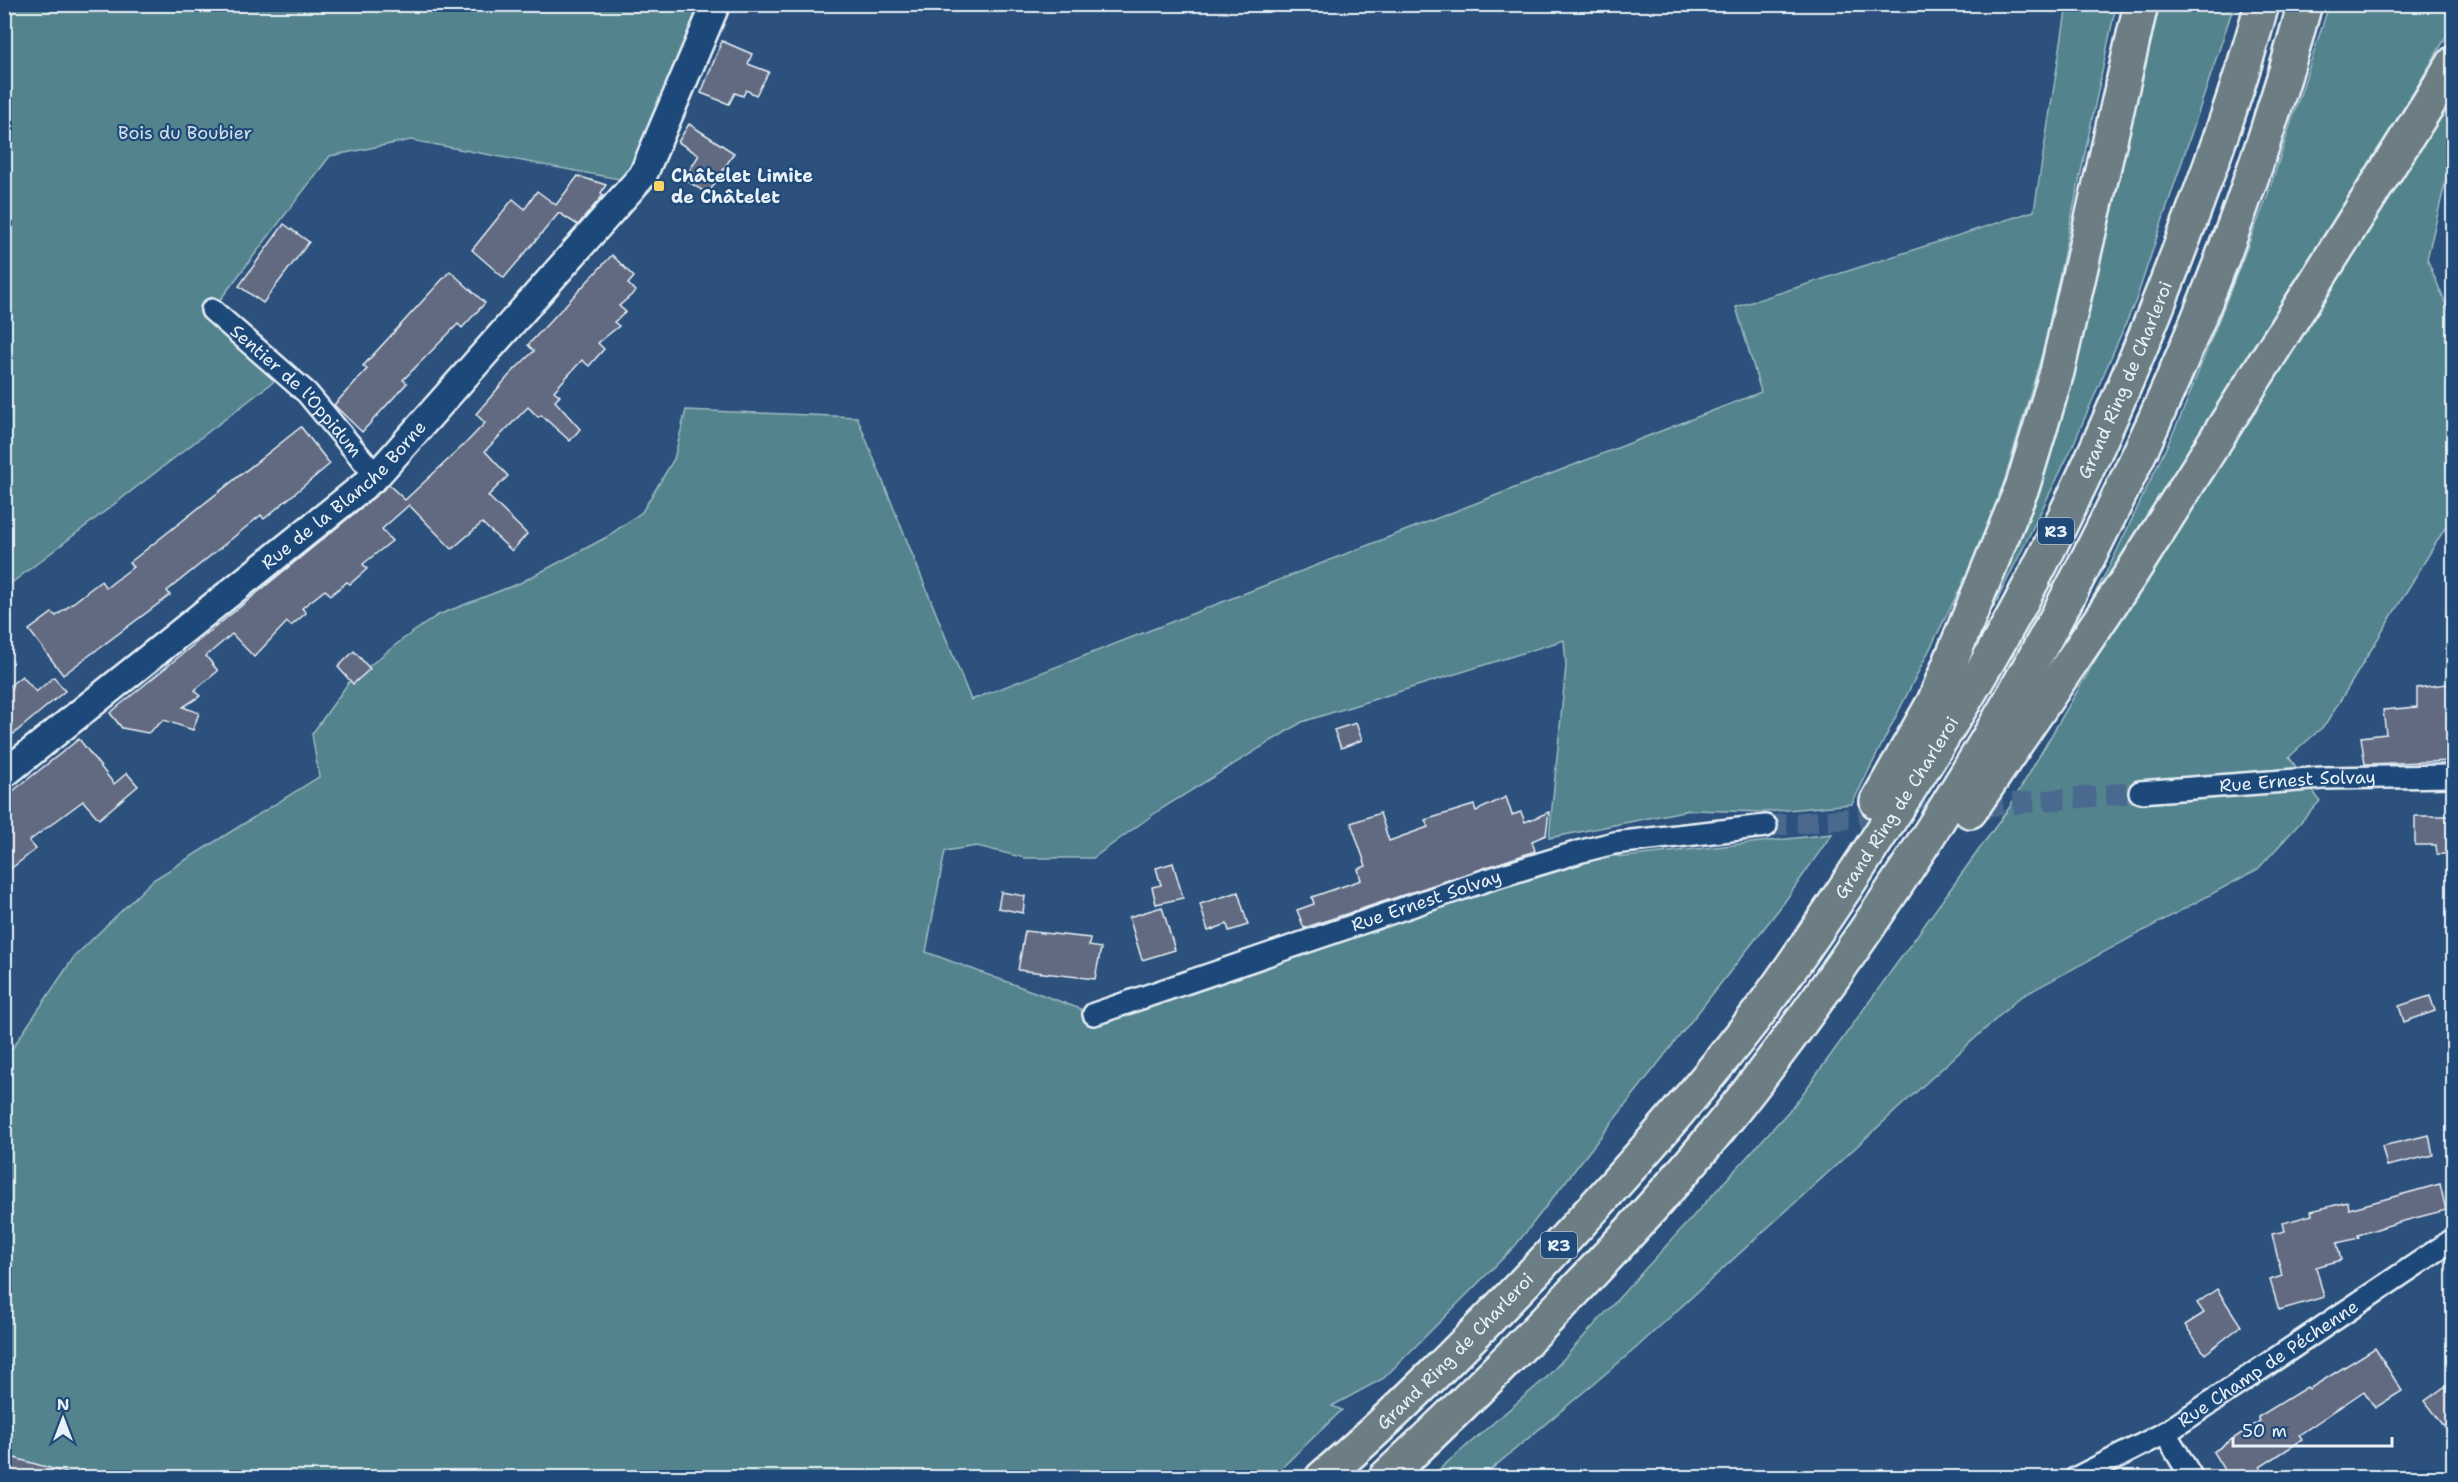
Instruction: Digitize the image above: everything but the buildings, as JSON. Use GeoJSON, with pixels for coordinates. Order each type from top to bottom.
{"type":"FeatureCollection","features":[{"type":"Feature","properties":{"kind":"highway"},"geometry":{"type":"LineString","coordinates":[[1759,1011],[1787,939],[1857,837],[1934,702],[2023,486],[2057,372],[2141,4]]}},
{"type":"Feature","properties":{"kind":"highway","name":"Grand Ring de Charleroi"},"geometry":{"type":"LineString","coordinates":[[1322,1478],[1458,1352],[1567,1236],[1672,1119],[1759,1011],[1835,905],[1939,743],[2034,575],[2084,475],[2149,331],[2205,182],[2250,49],[2262,4]]}},
{"type":"Feature","properties":{"kind":"highway","name":"R3"},"geometry":{"type":"LineString","coordinates":[[1385,1478],[1493,1375],[1596,1269],[1696,1155],[1790,1036],[1877,916],[1974,765],[2051,630],[2122,491],[2188,343],[2247,189],[2290,61],[2305,4]]}},
{"type":"Feature","properties":{"kind":"highway"},"geometry":{"type":"LineString","coordinates":[[1877,916],[1917,889],[2131,574],[2454,63]]}},
{"type":"Feature","properties":{"kind":"street","name":"Rue de la Blanche Borne"},"geometry":{"type":"LineString","coordinates":[[4,774],[376,476],[643,175],[716,4]]}},
{"type":"Feature","properties":{"kind":"street","name":"Sentier de l'Oppidum"},"geometry":{"type":"LineString","coordinates":[[212,310],[307,393],[376,476]]}},
{"type":"Feature","properties":{"kind":"street","name":"Rue Ernest Solvay"},"geometry":{"type":"LineString","coordinates":[[2140,792],[2323,778],[2454,776]]}},
{"type":"Feature","properties":{"kind":"street","name":"Rue Ernest Solvay"},"geometry":{"type":"LineString","coordinates":[[1094,1014],[1487,880],[1581,851],[1614,843],[1766,826]]}},
{"type":"Feature","properties":{"kind":"street","name":"Rue Champ de Péchenne"},"geometry":{"type":"LineString","coordinates":[[2076,1478],[2164,1433],[2454,1239]]}},
{"type":"Feature","properties":{"kind":"street"},"geometry":{"type":"LineString","coordinates":[[2164,1433],[2192,1478]]}},
{"type":"Feature","properties":{"kind":"green space","name":"Bois du Boubier"},"geometry":{"type":"Polygon","coordinates":[[[5,5],[701,5],[624,180],[411,140],[330,156],[213,309],[285,373],[5,588],[5,5]]]}},
{"type":"Feature","properties":{"kind":"green space"},"geometry":{"type":"Polygon","coordinates":[[[2067,5],[2116,5],[2045,344],[1990,529],[1852,804],[1765,812],[1689,810],[1549,838],[1566,666],[1564,640],[1302,722],[1161,809],[1093,858],[1025,858],[977,846],[945,851],[926,952],[1094,1014],[1093,1024],[1348,938],[1582,851],[1624,857],[1832,834],[1783,904],[1515,1246],[1384,1378],[1332,1406],[1342,1410],[1272,1477],[5,1478],[5,1059],[74,957],[153,880],[319,777],[312,734],[349,682],[403,639],[438,615],[520,583],[605,538],[642,512],[674,459],[686,410],[857,417],[971,700],[1761,392],[1736,307],[2034,211],[2067,5]]]}},
{"type":"Feature","properties":{"kind":"green space"},"geometry":{"type":"Polygon","coordinates":[[[2154,5],[2234,5],[2136,300],[2070,452],[1994,607],[1990,605],[2027,517],[2088,310],[2154,5]]]}},
{"type":"Feature","properties":{"kind":"green space"},"geometry":{"type":"Polygon","coordinates":[[[2329,5],[2453,5],[2453,25],[2358,188],[2207,432],[2075,630],[2111,563],[2181,416],[2267,197],[2329,5]]]}},
{"type":"Feature","properties":{"kind":"green space"},"geometry":{"type":"Polygon","coordinates":[[[2453,94],[2453,160],[2449,167],[2427,259],[2453,321],[2453,515],[2326,724],[2289,757],[2320,801],[2258,869],[2019,998],[1635,1349],[1482,1477],[1429,1478],[1547,1377],[1796,1103],[2009,808],[2132,597],[2394,192],[2453,94]]]}},
{"type":"Feature","properties":{"kind":"tunnel"},"geometry":{"type":"LineString","coordinates":[[1766,826],[2140,792]]}},
{"type":"Feature","properties":{"kind":"place","name":"Châtelet Limite de Châtelet"},"geometry":{"type":"Point","coordinates":[659,186]}}]}
